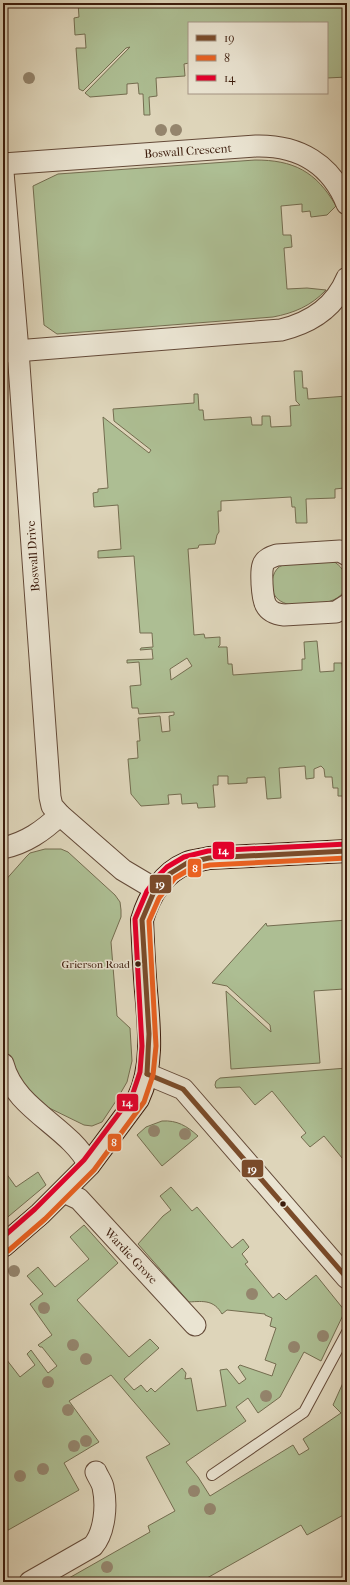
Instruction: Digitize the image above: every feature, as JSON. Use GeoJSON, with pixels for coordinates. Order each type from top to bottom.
{"type":"FeatureCollection","features":[{"type":"Feature","properties":{"kind":"street","name":"Boswall Crescent"},"geometry":{"type":"LineString","coordinates":[[3,164],[256,146],[278,147],[302,154],[317,163],[338,185],[347,204]]}},
{"type":"Feature","properties":{"kind":"street","name":"Boswall Drive"},"geometry":{"type":"LineString","coordinates":[[3,172],[10,352],[50,797],[52,806],[60,815],[123,870],[155,889]]}},
{"type":"Feature","properties":{"kind":"street"},"geometry":{"type":"LineString","coordinates":[[10,352],[281,330],[306,322],[317,316],[336,298],[347,278]]}},
{"type":"Feature","properties":{"kind":"street"},"geometry":{"type":"LineString","coordinates":[[347,555],[340,551],[278,555],[269,558],[263,565],[262,573],[263,601],[269,610],[277,614],[284,615],[336,612],[347,606]]}},
{"type":"Feature","properties":{"kind":"street"},"geometry":{"type":"LineString","coordinates":[[3,848],[16,845],[35,836],[60,815]]}},
{"type":"Feature","properties":{"kind":"street"},"geometry":{"type":"LineString","coordinates":[[3,1246],[64,1192],[89,1165],[138,1099],[144,1087],[147,1074],[149,1034],[142,920],[155,889],[170,874],[188,862],[209,858],[347,851]]}},
{"type":"Feature","properties":{"kind":"street"},"geometry":{"type":"LineString","coordinates":[[3,1064],[5,1072],[13,1086],[28,1104],[83,1153],[89,1165]]}},
{"type":"Feature","properties":{"kind":"street"},"geometry":{"type":"LineString","coordinates":[[147,1074],[183,1089],[347,1278]]}},
{"type":"Feature","properties":{"kind":"street","name":"Wardie Grove"},"geometry":{"type":"LineString","coordinates":[[64,1192],[79,1199],[195,1325]]}},
{"type":"Feature","properties":{"kind":"street"},"geometry":{"type":"LineString","coordinates":[[30,1582],[93,1546],[99,1539],[102,1531],[104,1502],[103,1486],[96,1472]]}},
{"type":"Feature","properties":{"kind":"lane"},"geometry":{"type":"LineString","coordinates":[[212,1475],[304,1412],[347,1332]]}},
{"type":"Feature","properties":{"kind":"green space"},"geometry":{"type":"Polygon","coordinates":[[[78,3],[347,3],[347,77],[328,78],[328,22],[188,22],[188,63],[184,64],[185,76],[156,78],[157,96],[149,97],[150,115],[144,115],[143,94],[139,94],[138,83],[127,84],[127,94],[90,97],[85,93],[130,47],[126,48],[83,91],[79,89],[76,48],[86,48],[85,34],[75,35],[74,18],[79,17],[78,3]]]}},
{"type":"Feature","properties":{"kind":"green space"},"geometry":{"type":"Polygon","coordinates":[[[255,160],[281,162],[302,170],[312,176],[320,184],[336,206],[327,215],[311,217],[310,211],[302,212],[302,204],[281,206],[283,235],[291,235],[292,247],[284,248],[287,289],[307,288],[326,290],[320,296],[302,308],[273,317],[57,334],[44,325],[33,186],[58,174],[255,160]]]}},
{"type":"Feature","properties":{"kind":"green space"},"geometry":{"type":"Polygon","coordinates":[[[294,371],[302,371],[303,388],[307,388],[308,399],[347,396],[347,497],[344,497],[344,488],[335,489],[335,498],[306,499],[307,523],[296,523],[295,507],[292,507],[291,497],[221,501],[221,511],[218,511],[219,532],[215,544],[199,545],[198,548],[188,549],[194,635],[204,634],[205,638],[220,637],[220,645],[218,647],[227,647],[228,664],[232,664],[233,675],[302,670],[302,659],[305,659],[304,642],[317,641],[320,672],[334,671],[334,663],[342,663],[343,673],[347,673],[347,811],[345,811],[344,796],[338,796],[338,788],[333,788],[332,777],[325,777],[324,769],[321,766],[314,769],[314,778],[306,779],[305,766],[279,768],[281,798],[267,799],[265,777],[247,778],[247,783],[228,784],[228,776],[218,776],[218,785],[213,785],[215,807],[198,808],[197,803],[182,804],[181,794],[168,795],[169,804],[141,806],[131,794],[128,759],[138,758],[137,741],[140,741],[138,718],[160,716],[162,732],[170,731],[169,716],[174,715],[174,712],[139,714],[138,708],[132,708],[130,686],[141,685],[139,662],[127,663],[127,660],[153,659],[152,649],[140,650],[141,648],[153,647],[152,633],[140,633],[134,556],[98,558],[98,551],[121,549],[118,505],[94,507],[93,493],[98,492],[98,489],[108,488],[103,417],[149,453],[151,450],[114,421],[113,409],[194,403],[194,394],[198,394],[199,410],[203,410],[204,420],[251,417],[252,425],[262,425],[262,416],[270,416],[271,427],[291,426],[290,406],[300,405],[296,401],[294,371]],[[187,658],[170,669],[171,680],[192,666],[187,658]]]}},
{"type":"Feature","properties":{"kind":"green space"},"geometry":{"type":"Polygon","coordinates":[[[333,561],[342,569],[345,574],[346,581],[345,589],[340,596],[334,600],[317,604],[292,605],[286,604],[274,595],[272,588],[273,576],[277,569],[283,565],[333,561]]]}},
{"type":"Feature","properties":{"kind":"green space"},"geometry":{"type":"Polygon","coordinates":[[[45,849],[61,849],[68,852],[115,895],[120,902],[121,917],[111,942],[117,1016],[130,1028],[132,1061],[127,1082],[116,1101],[102,1122],[92,1126],[84,1125],[39,1103],[31,1096],[8,1061],[3,1000],[3,883],[30,853],[45,849]]]}},
{"type":"Feature","properties":{"kind":"green space"},"geometry":{"type":"Polygon","coordinates":[[[347,920],[347,1028],[344,989],[314,991],[320,1063],[231,1069],[226,991],[271,1032],[270,1025],[227,986],[212,983],[266,923],[267,926],[347,920]]]}},
{"type":"Feature","properties":{"kind":"green space"},"geometry":{"type":"Polygon","coordinates":[[[347,1068],[347,1164],[324,1136],[310,1147],[301,1137],[306,1133],[272,1091],[255,1105],[240,1087],[216,1088],[215,1085],[216,1081],[220,1078],[347,1068]]]}},
{"type":"Feature","properties":{"kind":"green space"},"geometry":{"type":"Polygon","coordinates":[[[162,1121],[182,1124],[198,1136],[162,1166],[137,1135],[146,1127],[162,1121]]]}},
{"type":"Feature","properties":{"kind":"green space"},"geometry":{"type":"Polygon","coordinates":[[[3,1169],[16,1187],[38,1172],[46,1185],[3,1221],[3,1169]]]}},
{"type":"Feature","properties":{"kind":"green space"},"geometry":{"type":"Polygon","coordinates":[[[171,1187],[192,1211],[197,1207],[232,1248],[243,1239],[249,1247],[242,1254],[248,1262],[245,1264],[273,1298],[279,1293],[286,1300],[316,1275],[345,1311],[321,1361],[304,1352],[280,1397],[258,1413],[248,1398],[236,1407],[246,1421],[186,1462],[210,1496],[293,1445],[299,1455],[309,1449],[303,1439],[341,1413],[333,1405],[347,1374],[347,1513],[307,1535],[301,1525],[200,1582],[62,1582],[150,1532],[148,1526],[175,1511],[146,1457],[170,1444],[111,1375],[69,1401],[99,1442],[64,1463],[79,1490],[3,1533],[3,1355],[20,1377],[35,1365],[27,1354],[31,1350],[48,1373],[57,1366],[42,1347],[38,1345],[52,1335],[30,1304],[43,1294],[27,1276],[38,1267],[55,1287],[89,1259],[70,1237],[84,1225],[118,1263],[77,1300],[129,1357],[150,1339],[159,1348],[124,1379],[134,1390],[141,1385],[147,1392],[151,1388],[155,1392],[182,1368],[186,1373],[185,1379],[191,1378],[197,1411],[226,1406],[220,1370],[227,1369],[239,1384],[246,1379],[238,1367],[240,1365],[272,1376],[276,1364],[265,1360],[276,1328],[270,1326],[272,1318],[265,1314],[227,1310],[222,1314],[216,1306],[208,1302],[189,1302],[138,1244],[163,1216],[171,1210],[160,1196],[171,1187]]]}},
{"type":"Feature","properties":{"kind":"transit line","name":"14"},"geometry":{"type":"LineString","coordinates":[[3,1237],[35,1209],[84,1160],[132,1096],[140,1072],[142,1046],[135,919],[147,891],[159,875],[167,867],[184,857],[208,851],[347,844]]}},
{"type":"Feature","properties":{"kind":"transit line","name":"19"},"geometry":{"type":"LineString","coordinates":[[147,1074],[149,1034],[142,920],[153,894],[164,879],[187,863],[209,858],[347,851]]}},
{"type":"Feature","properties":{"kind":"transit line","name":"8"},"geometry":{"type":"LineString","coordinates":[[8,1251],[45,1219],[94,1170],[144,1102],[153,1075],[156,1046],[149,921],[159,898],[175,878],[190,869],[210,865],[347,858]]}},
{"type":"Feature","properties":{"kind":"transit line","name":"19"},"geometry":{"type":"LineString","coordinates":[[147,1074],[183,1089],[347,1278]]}},
{"type":"Feature","properties":{"kind":"place","name":"Grierson Road"},"geometry":{"type":"Point","coordinates":[138,964]}}]}
